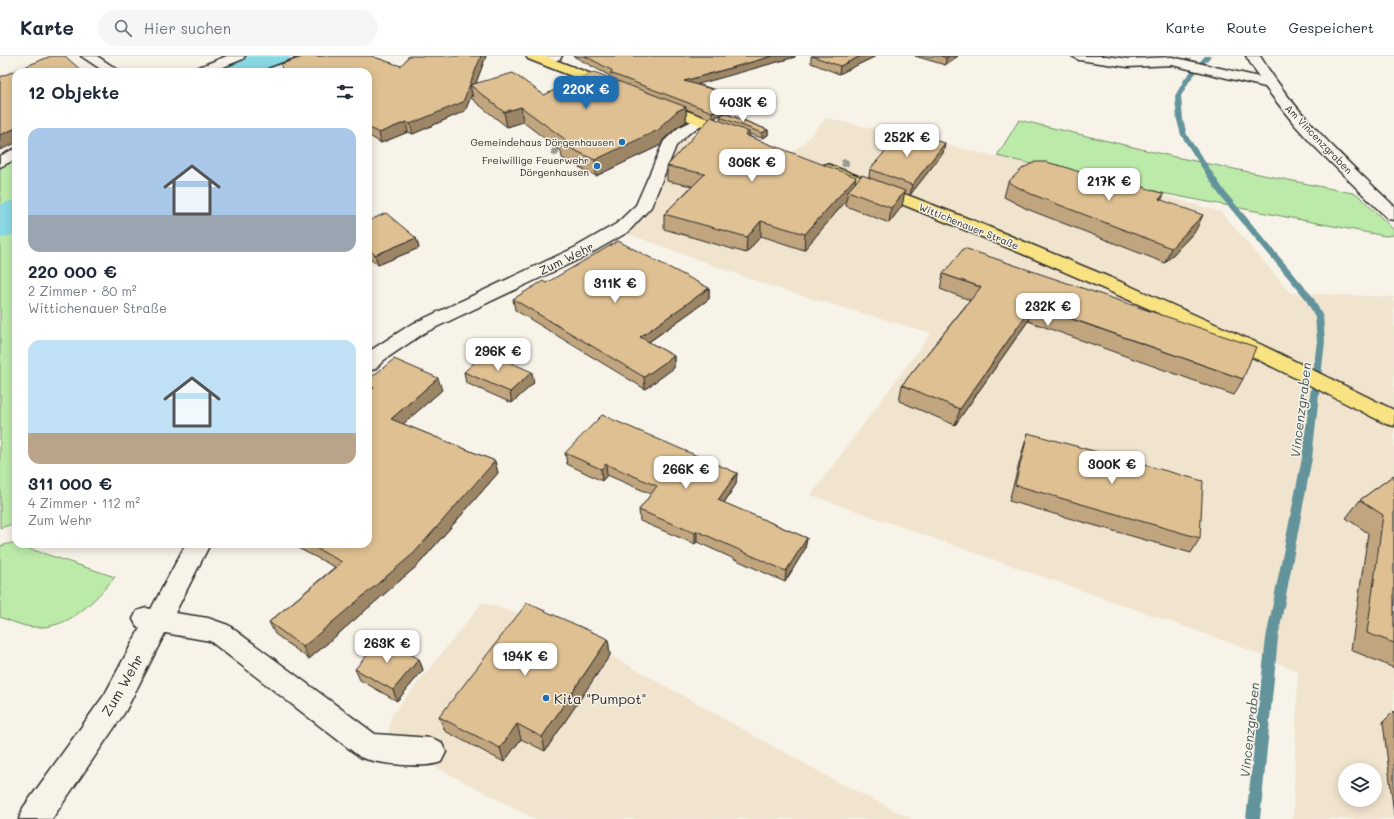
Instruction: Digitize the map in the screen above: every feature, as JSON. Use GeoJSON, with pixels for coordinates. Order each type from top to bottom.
{"type":"FeatureCollection","features":[{"type":"Feature","properties":{"kind":"main road"},"geometry":{"type":"LineString","coordinates":[[544,57],[636,96],[750,139]]}},
{"type":"Feature","properties":{"kind":"main road","name":"Wittichenauer Straße"},"geometry":{"type":"LineString","coordinates":[[814,164],[1048,257],[1157,303],[1292,367],[1394,419]]}},
{"type":"Feature","properties":{"kind":"street"},"geometry":{"type":"LineString","coordinates":[[88,56],[108,68]]}},
{"type":"Feature","properties":{"kind":"street"},"geometry":{"type":"LineString","coordinates":[[209,68],[238,56]]}},
{"type":"Feature","properties":{"kind":"street"},"geometry":{"type":"LineString","coordinates":[[284,68],[315,56]]}},
{"type":"Feature","properties":{"kind":"street"},"geometry":{"type":"LineString","coordinates":[[1079,56],[1112,62],[1142,63],[1165,61],[1185,64],[1271,84]]}},
{"type":"Feature","properties":{"kind":"street","name":"Am Vincenzgraben"},"geometry":{"type":"LineString","coordinates":[[1253,56],[1284,102],[1319,141],[1394,215]]}},
{"type":"Feature","properties":{"kind":"street","name":"Zum Wehr"},"geometry":{"type":"LineString","coordinates":[[372,360],[377,355],[417,329],[580,252],[622,228],[643,207],[669,144],[683,131],[700,121]]}},
{"type":"Feature","properties":{"kind":"street"},"geometry":{"type":"LineString","coordinates":[[0,162],[12,155]]}},
{"type":"Feature","properties":{"kind":"street","name":"Zum Wehr"},"geometry":{"type":"LineString","coordinates":[[34,819],[115,703],[152,620],[196,548]]}},
{"type":"Feature","properties":{"kind":"street"},"geometry":{"type":"LineString","coordinates":[[152,620],[208,629],[219,633],[370,747],[431,752]]}},
{"type":"Feature","properties":{"kind":"shaded area"},"geometry":{"type":"Polygon","coordinates":[[[826,118],[1141,189],[1221,212],[1291,293],[1394,297],[1394,819],[1293,819],[1298,672],[1242,647],[811,495],[931,333],[772,287],[618,230],[644,207],[669,144],[706,130],[781,161],[803,144],[826,118]]]}},
{"type":"Feature","properties":{"kind":"shaded area","name":"Kita \"Pumpot\""},"geometry":{"type":"Polygon","coordinates":[[[483,602],[531,618],[610,655],[836,781],[912,819],[535,819],[426,762],[386,750],[391,716],[483,602]]]}},
{"type":"Feature","properties":{"kind":"green space"},"geometry":{"type":"Polygon","coordinates":[[[1019,120],[1175,157],[1357,194],[1394,230],[1394,235],[1385,236],[1141,189],[997,156],[1019,120]]]}},
{"type":"Feature","properties":{"kind":"green space"},"geometry":{"type":"Polygon","coordinates":[[[12,153],[12,524],[0,528],[0,159],[12,153]]]}},
{"type":"Feature","properties":{"kind":"green space"},"geometry":{"type":"Polygon","coordinates":[[[12,543],[12,548],[27,548],[115,577],[89,604],[69,619],[47,627],[30,627],[18,624],[0,617],[0,546],[12,543]]]}},
{"type":"Feature","properties":{"kind":"building"},"geometry":{"type":"Polygon","coordinates":[[[51,56],[65,56],[78,68],[22,68],[51,56]]]}},
{"type":"Feature","properties":{"kind":"building"},"geometry":{"type":"Polygon","coordinates":[[[306,56],[371,56],[401,66],[409,56],[481,56],[463,102],[410,124],[406,122],[379,133],[372,129],[372,68],[282,68],[281,64],[306,56]]]}},
{"type":"Feature","properties":{"kind":"building"},"geometry":{"type":"Polygon","coordinates":[[[585,56],[773,56],[684,81],[742,98],[712,112],[610,73],[613,71],[585,56]]]}},
{"type":"Feature","properties":{"kind":"building"},"geometry":{"type":"Polygon","coordinates":[[[812,56],[861,56],[840,66],[812,56]]]}},
{"type":"Feature","properties":{"kind":"building"},"geometry":{"type":"Polygon","coordinates":[[[12,72],[12,130],[0,135],[0,77],[12,72]]]}},
{"type":"Feature","properties":{"kind":"building"},"geometry":{"type":"Polygon","coordinates":[[[594,72],[686,107],[677,111],[663,124],[660,129],[595,160],[560,143],[566,140],[521,107],[504,112],[470,85],[513,73],[544,95],[594,72]]]}},
{"type":"Feature","properties":{"kind":"building"},"geometry":{"type":"Polygon","coordinates":[[[724,113],[768,130],[762,133],[720,117],[724,113]]]}},
{"type":"Feature","properties":{"kind":"building"},"geometry":{"type":"Polygon","coordinates":[[[711,117],[749,132],[745,135],[856,177],[805,234],[761,221],[747,237],[664,214],[705,174],[667,166],[711,117]]]}},
{"type":"Feature","properties":{"kind":"building"},"geometry":{"type":"Polygon","coordinates":[[[902,132],[945,143],[912,185],[870,169],[902,132]]]}},
{"type":"Feature","properties":{"kind":"building"},"geometry":{"type":"Polygon","coordinates":[[[1035,162],[1046,162],[1065,167],[1125,188],[1131,183],[1164,194],[1159,199],[1203,215],[1171,248],[1031,194],[1008,182],[1023,168],[1035,162]]]}},
{"type":"Feature","properties":{"kind":"building"},"geometry":{"type":"Polygon","coordinates":[[[862,175],[905,191],[891,208],[848,191],[862,175]]]}},
{"type":"Feature","properties":{"kind":"building"},"geometry":{"type":"Polygon","coordinates":[[[386,213],[416,238],[375,255],[372,252],[372,219],[386,213]]]}},
{"type":"Feature","properties":{"kind":"building"},"geometry":{"type":"Polygon","coordinates":[[[618,241],[709,288],[640,337],[674,356],[644,377],[513,299],[543,281],[546,283],[618,241]]]}},
{"type":"Feature","properties":{"kind":"building"},"geometry":{"type":"Polygon","coordinates":[[[964,248],[1256,347],[1243,379],[1033,305],[960,409],[902,385],[981,287],[943,274],[964,248]]]}},
{"type":"Feature","properties":{"kind":"building"},"geometry":{"type":"Polygon","coordinates":[[[486,352],[532,372],[510,392],[464,372],[486,352]]]}},
{"type":"Feature","properties":{"kind":"building"},"geometry":{"type":"Polygon","coordinates":[[[394,359],[438,378],[391,419],[495,461],[414,553],[303,647],[269,622],[342,562],[316,548],[372,548],[372,390],[374,388],[372,387],[372,377],[394,359]]]}},
{"type":"Feature","properties":{"kind":"building"},"geometry":{"type":"Polygon","coordinates":[[[602,415],[737,473],[718,500],[807,538],[786,571],[697,531],[695,533],[639,510],[657,486],[606,464],[601,469],[565,453],[602,415]]]}},
{"type":"Feature","properties":{"kind":"building"},"geometry":{"type":"Polygon","coordinates":[[[1028,433],[1203,481],[1200,538],[1015,485],[1028,433]]]}},
{"type":"Feature","properties":{"kind":"building"},"geometry":{"type":"Polygon","coordinates":[[[1394,475],[1394,643],[1367,633],[1383,515],[1360,500],[1394,475]]]}},
{"type":"Feature","properties":{"kind":"building"},"geometry":{"type":"Polygon","coordinates":[[[527,603],[608,639],[542,737],[517,724],[500,748],[439,717],[527,603]]]}},
{"type":"Feature","properties":{"kind":"building"},"geometry":{"type":"Polygon","coordinates":[[[382,638],[419,659],[393,690],[355,669],[382,638]]]}},
{"type":"Feature","properties":{"kind":"waterway"},"geometry":{"type":"LineString","coordinates":[[240,68],[273,56]]}},
{"type":"Feature","properties":{"kind":"waterway","name":"Vincenzgraben"},"geometry":{"type":"LineString","coordinates":[[1208,56],[1187,79],[1178,96],[1180,120],[1184,135],[1223,194],[1309,297],[1319,317],[1321,341],[1307,458],[1272,638],[1253,819]]}},
{"type":"Feature","properties":{"kind":"waterway"},"geometry":{"type":"LineString","coordinates":[[0,224],[12,216]]}},
{"type":"Feature","properties":{"kind":"place","name":"Gemeindehaus Dörgenhausen"},"geometry":{"type":"Point","coordinates":[622,142]}},
{"type":"Feature","properties":{"kind":"place","name":"Freiwillige Feuerwehr Dörgenhausen"},"geometry":{"type":"Point","coordinates":[597,166]}},
{"type":"Feature","properties":{"kind":"place","name":"Kita \"Pumpot\""},"geometry":{"type":"Point","coordinates":[546,698]}}]}
